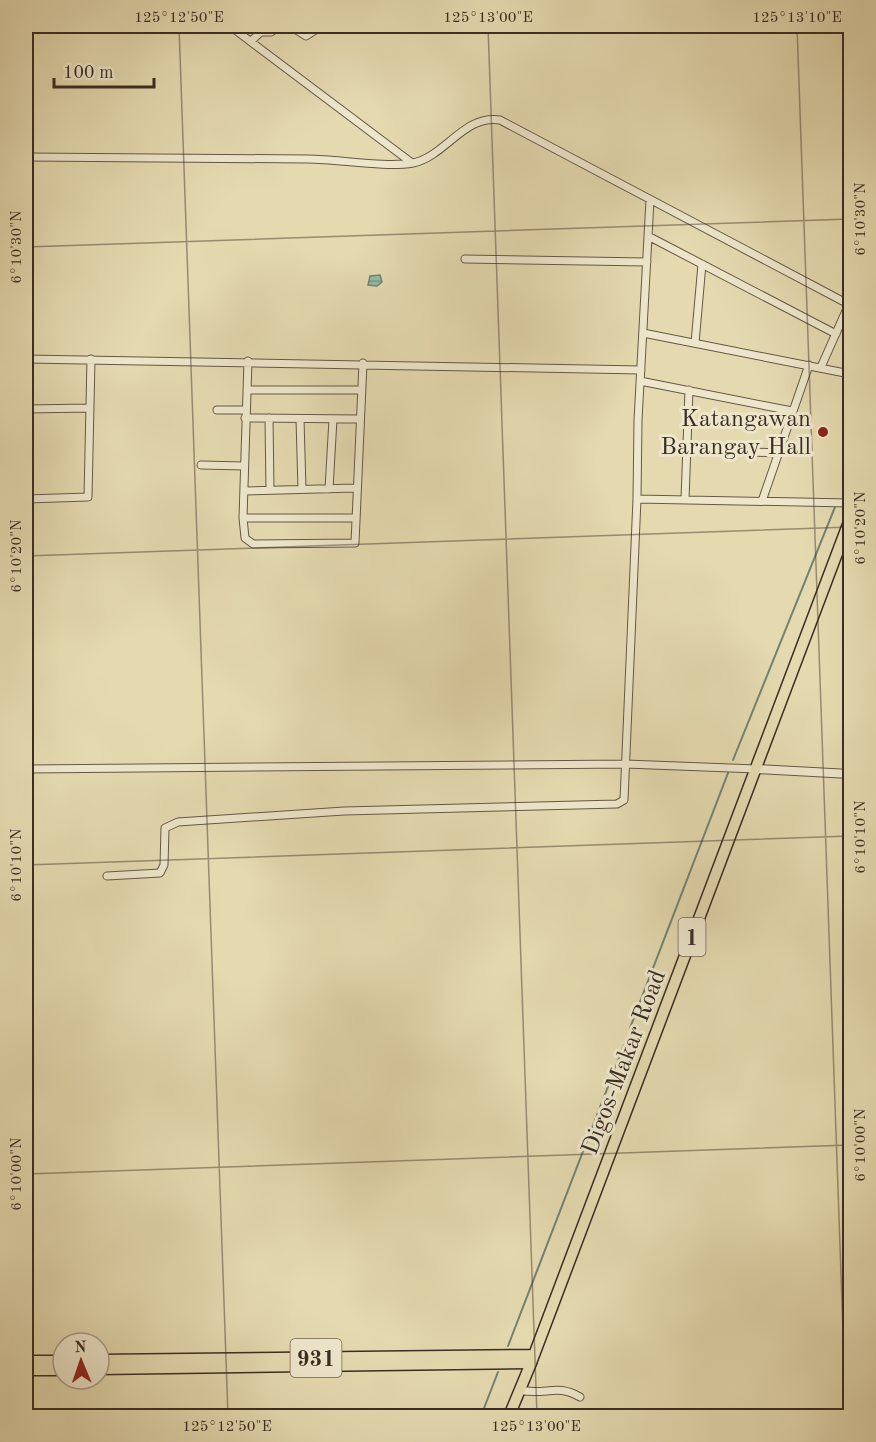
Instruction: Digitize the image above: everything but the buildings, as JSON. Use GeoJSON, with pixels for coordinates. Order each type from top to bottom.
{"type":"FeatureCollection","features":[{"type":"Feature","properties":{"kind":"main road","name":"Digos-Makar Road"},"geometry":{"type":"LineString","coordinates":[[509,1416],[850,519]]}},
{"type":"Feature","properties":{"kind":"main road","name":"931"},"geometry":{"type":"LineString","coordinates":[[111,1360],[532,1359]]}},
{"type":"Feature","properties":{"kind":"main road","name":"931"},"geometry":{"type":"LineString","coordinates":[[111,1369],[532,1359]]}},
{"type":"Feature","properties":{"kind":"main road"},"geometry":{"type":"LineString","coordinates":[[26,1361],[51,1361]]}},
{"type":"Feature","properties":{"kind":"main road"},"geometry":{"type":"LineString","coordinates":[[26,1370],[51,1370]]}},
{"type":"Feature","properties":{"kind":"street"},"geometry":{"type":"LineString","coordinates":[[230,26],[412,163]]}},
{"type":"Feature","properties":{"kind":"street"},"geometry":{"type":"LineString","coordinates":[[251,41],[262,29],[271,32],[278,26]]}},
{"type":"Feature","properties":{"kind":"street"},"geometry":{"type":"LineString","coordinates":[[290,26],[306,36],[321,26]]}},
{"type":"Feature","properties":{"kind":"street"},"geometry":{"type":"LineString","coordinates":[[26,157],[327,159],[412,163],[427,157],[477,122],[494,119],[506,122],[850,305],[821,367]]}},
{"type":"Feature","properties":{"kind":"street"},"geometry":{"type":"LineString","coordinates":[[107,876],[160,873],[164,865],[165,828],[178,822],[344,811],[617,804],[624,800],[640,381],[650,200]]}},
{"type":"Feature","properties":{"kind":"street"},"geometry":{"type":"LineString","coordinates":[[648,236],[836,334]]}},
{"type":"Feature","properties":{"kind":"street"},"geometry":{"type":"LineString","coordinates":[[465,259],[647,261]]}},
{"type":"Feature","properties":{"kind":"street"},"geometry":{"type":"LineString","coordinates":[[695,343],[702,264]]}},
{"type":"Feature","properties":{"kind":"street"},"geometry":{"type":"LineString","coordinates":[[643,333],[850,374]]}},
{"type":"Feature","properties":{"kind":"street"},"geometry":{"type":"LineString","coordinates":[[26,359],[363,363],[641,370]]}},
{"type":"Feature","properties":{"kind":"street"},"geometry":{"type":"LineString","coordinates":[[26,499],[88,497],[92,359]]}},
{"type":"Feature","properties":{"kind":"street"},"geometry":{"type":"LineString","coordinates":[[248,361],[243,518],[245,538],[253,544],[350,544],[356,541],[355,488],[363,363]]}},
{"type":"Feature","properties":{"kind":"street"},"geometry":{"type":"LineString","coordinates":[[762,501],[808,365]]}},
{"type":"Feature","properties":{"kind":"street"},"geometry":{"type":"LineString","coordinates":[[640,381],[792,411]]}},
{"type":"Feature","properties":{"kind":"street"},"geometry":{"type":"LineString","coordinates":[[247,390],[361,390]]}},
{"type":"Feature","properties":{"kind":"street"},"geometry":{"type":"LineString","coordinates":[[685,500],[689,390]]}},
{"type":"Feature","properties":{"kind":"street"},"geometry":{"type":"LineString","coordinates":[[26,409],[90,408]]}},
{"type":"Feature","properties":{"kind":"street"},"geometry":{"type":"LineString","coordinates":[[217,410],[269,418],[359,419]]}},
{"type":"Feature","properties":{"kind":"street"},"geometry":{"type":"LineString","coordinates":[[269,418],[270,490]]}},
{"type":"Feature","properties":{"kind":"street"},"geometry":{"type":"LineString","coordinates":[[300,419],[302,489]]}},
{"type":"Feature","properties":{"kind":"street"},"geometry":{"type":"LineString","coordinates":[[330,489],[333,419]]}},
{"type":"Feature","properties":{"kind":"street"},"geometry":{"type":"LineString","coordinates":[[687,449],[777,453]]}},
{"type":"Feature","properties":{"kind":"street"},"geometry":{"type":"LineString","coordinates":[[201,465],[244,466]]}},
{"type":"Feature","properties":{"kind":"street"},"geometry":{"type":"LineString","coordinates":[[244,491],[355,488]]}},
{"type":"Feature","properties":{"kind":"street"},"geometry":{"type":"LineString","coordinates":[[637,499],[850,503]]}},
{"type":"Feature","properties":{"kind":"street"},"geometry":{"type":"LineString","coordinates":[[243,518],[354,518]]}},
{"type":"Feature","properties":{"kind":"street"},"geometry":{"type":"LineString","coordinates":[[26,769],[626,764],[850,774]]}},
{"type":"Feature","properties":{"kind":"street"},"geometry":{"type":"LineString","coordinates":[[519,1390],[538,1393],[563,1388],[580,1397]]}},
{"type":"Feature","properties":{"kind":"shaded area"},"geometry":{"type":"Polygon","coordinates":[[[380,275],[382,282],[377,286],[368,285],[370,276],[380,275]]]}},
{"type":"Feature","properties":{"kind":"waterway"},"geometry":{"type":"LineString","coordinates":[[733,760],[835,507]]}},
{"type":"Feature","properties":{"kind":"waterway"},"geometry":{"type":"LineString","coordinates":[[630,1028],[728,773]]}},
{"type":"Feature","properties":{"kind":"waterway"},"geometry":{"type":"LineString","coordinates":[[508,1346],[624,1045]]}},
{"type":"Feature","properties":{"kind":"waterway"},"geometry":{"type":"LineString","coordinates":[[481,1416],[498,1372]]}},
{"type":"Feature","properties":{"kind":"place","name":"Katangawan Barangay Hall"},"geometry":{"type":"Point","coordinates":[823,432]}}]}
